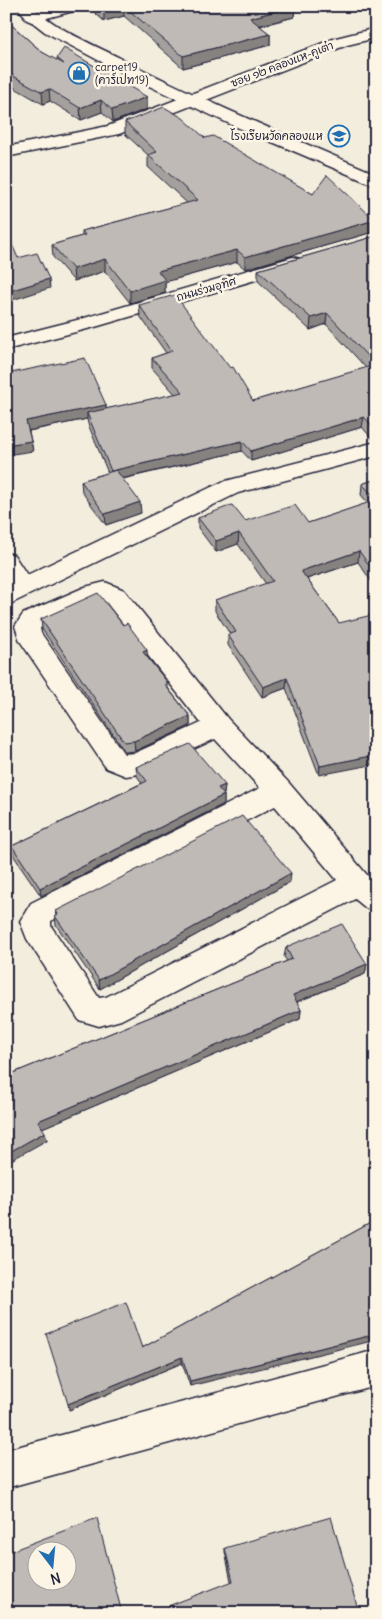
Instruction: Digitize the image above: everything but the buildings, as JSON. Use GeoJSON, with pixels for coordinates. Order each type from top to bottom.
{"type":"FeatureCollection","features":[{"type":"Feature","properties":{"kind":"street"},"geometry":{"type":"LineString","coordinates":[[28,11],[76,6]]}},
{"type":"Feature","properties":{"kind":"street"},"geometry":{"type":"LineString","coordinates":[[28,11],[61,34],[148,80],[376,181]]}},
{"type":"Feature","properties":{"kind":"street","name":"ซอย ๑๒ คลองแห-คูเต่า"},"geometry":{"type":"LineString","coordinates":[[6,152],[113,130],[342,40],[376,33]]}},
{"type":"Feature","properties":{"kind":"street","name":"ถนนร่วมอุทิศ"},"geometry":{"type":"LineString","coordinates":[[6,344],[88,323],[308,259]]}},
{"type":"Feature","properties":{"kind":"street"},"geometry":{"type":"LineString","coordinates":[[6,561],[14,592],[230,487],[376,449]]}},
{"type":"Feature","properties":{"kind":"street"},"geometry":{"type":"LineString","coordinates":[[219,726],[139,763],[126,765],[115,762],[28,635],[27,626],[32,620],[94,593],[105,591],[110,593],[219,726],[279,791],[366,892],[110,1010],[99,1012],[90,1010],[37,930],[35,921],[41,912],[279,791]]}},
{"type":"Feature","properties":{"kind":"street"},"geometry":{"type":"LineString","coordinates":[[6,1469],[376,1368]]}},
{"type":"Feature","properties":{"kind":"place","name":"carpet19 (คาร์เปท19)"},"geometry":{"type":"Point","coordinates":[79,73]}},
{"type":"Feature","properties":{"kind":"place","name":"โรงเรียนวัดคลองแห"},"geometry":{"type":"Point","coordinates":[339,136]}}]}
